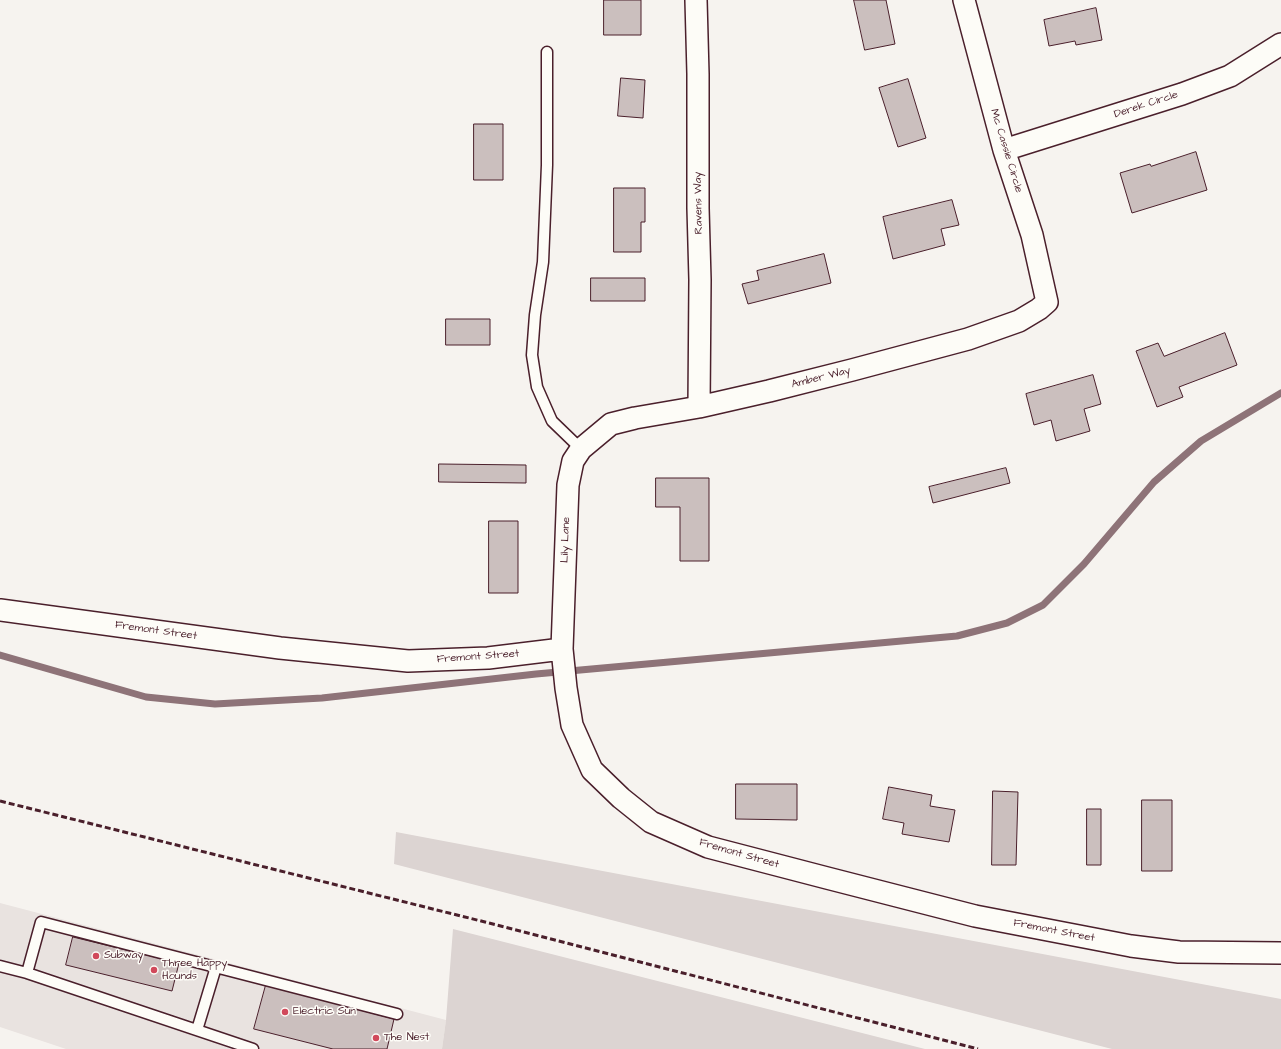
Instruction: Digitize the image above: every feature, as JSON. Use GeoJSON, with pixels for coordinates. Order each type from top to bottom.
{"type":"FeatureCollection","features":[{"type":"Feature","properties":{"kind":"street","name":"Ravens Way"},"geometry":{"type":"LineString","coordinates":[[696,0],[700,280],[699,407]]}},
{"type":"Feature","properties":{"kind":"street","name":"Mc Cassie Circle"},"geometry":{"type":"LineString","coordinates":[[964,0],[1004,150],[1032,235],[1047,302]]}},
{"type":"Feature","properties":{"kind":"street","name":"Derek Circle"},"geometry":{"type":"LineString","coordinates":[[1004,150],[1182,94],[1230,76],[1281,44]]}},
{"type":"Feature","properties":{"kind":"street","name":"Amber Way"},"geometry":{"type":"LineString","coordinates":[[586,444],[611,424],[635,418],[699,407],[852,370],[968,339],[1019,321],[1039,309],[1047,302]]}},
{"type":"Feature","properties":{"kind":"street","name":"Lily Lane"},"geometry":{"type":"LineString","coordinates":[[563,655],[568,485],[573,461],[586,444]]}},
{"type":"Feature","properties":{"kind":"street","name":"Fremont Street"},"geometry":{"type":"LineString","coordinates":[[0,610],[280,648],[408,661],[563,655],[566,688],[572,725],[592,770],[621,798],[651,822],[708,847],[975,916],[1132,946],[1179,952],[1281,954]]}},
{"type":"Feature","properties":{"kind":"lane"},"geometry":{"type":"LineString","coordinates":[[547,52],[547,164],[543,262],[535,315],[532,355],[538,387],[552,421],[586,444]]}},
{"type":"Feature","properties":{"kind":"lane"},"geometry":{"type":"LineString","coordinates":[[27,973],[41,922],[397,1014]]}},
{"type":"Feature","properties":{"kind":"lane"},"geometry":{"type":"LineString","coordinates":[[0,966],[27,973],[253,1049]]}},
{"type":"Feature","properties":{"kind":"lane"},"geometry":{"type":"LineString","coordinates":[[197,1030],[216,967]]}},
{"type":"Feature","properties":{"kind":"shaded area"},"geometry":{"type":"Polygon","coordinates":[[[396,832],[1281,999],[1281,1049],[1112,1049],[394,864],[396,832]]]}},
{"type":"Feature","properties":{"kind":"shaded area"},"geometry":{"type":"Polygon","coordinates":[[[0,903],[446,1020],[442,1049],[66,1049],[0,1027],[0,903]]]}},
{"type":"Feature","properties":{"kind":"shaded area"},"geometry":{"type":"Polygon","coordinates":[[[453,929],[925,1049],[442,1049],[446,1020],[453,929]]]}},
{"type":"Feature","properties":{"kind":"building"},"geometry":{"type":"Polygon","coordinates":[[[604,0],[641,0],[641,35],[604,35],[604,0]]]}},
{"type":"Feature","properties":{"kind":"building"},"geometry":{"type":"Polygon","coordinates":[[[854,0],[886,0],[895,44],[865,50],[854,0]]]}},
{"type":"Feature","properties":{"kind":"building"},"geometry":{"type":"Polygon","coordinates":[[[1096,8],[1102,40],[1076,45],[1075,41],[1049,46],[1044,20],[1096,8]]]}},
{"type":"Feature","properties":{"kind":"building"},"geometry":{"type":"Polygon","coordinates":[[[621,78],[645,80],[643,118],[618,116],[621,78]]]}},
{"type":"Feature","properties":{"kind":"building"},"geometry":{"type":"Polygon","coordinates":[[[908,79],[926,138],[898,147],[879,88],[908,79]]]}},
{"type":"Feature","properties":{"kind":"building"},"geometry":{"type":"Polygon","coordinates":[[[474,124],[503,124],[503,180],[474,180],[474,124]]]}},
{"type":"Feature","properties":{"kind":"building"},"geometry":{"type":"Polygon","coordinates":[[[1196,152],[1207,190],[1132,213],[1120,173],[1150,164],[1151,166],[1196,152]]]}},
{"type":"Feature","properties":{"kind":"building"},"geometry":{"type":"Polygon","coordinates":[[[614,188],[645,188],[645,222],[641,222],[641,252],[614,252],[614,188]]]}},
{"type":"Feature","properties":{"kind":"building"},"geometry":{"type":"Polygon","coordinates":[[[952,200],[959,225],[941,229],[945,245],[893,259],[883,217],[952,200]]]}},
{"type":"Feature","properties":{"kind":"building"},"geometry":{"type":"Polygon","coordinates":[[[824,254],[831,283],[748,304],[742,284],[759,280],[757,271],[824,254]]]}},
{"type":"Feature","properties":{"kind":"building"},"geometry":{"type":"Polygon","coordinates":[[[591,278],[645,278],[645,301],[591,301],[591,278]]]}},
{"type":"Feature","properties":{"kind":"building"},"geometry":{"type":"Polygon","coordinates":[[[446,319],[490,319],[490,345],[446,345],[446,319]]]}},
{"type":"Feature","properties":{"kind":"building"},"geometry":{"type":"Polygon","coordinates":[[[1225,333],[1237,365],[1179,387],[1183,397],[1157,407],[1136,351],[1158,343],[1164,356],[1225,333]]]}},
{"type":"Feature","properties":{"kind":"building"},"geometry":{"type":"Polygon","coordinates":[[[1093,375],[1101,404],[1084,409],[1090,431],[1056,441],[1051,420],[1034,425],[1026,394],[1093,375]]]}},
{"type":"Feature","properties":{"kind":"building"},"geometry":{"type":"Polygon","coordinates":[[[439,464],[526,465],[526,483],[439,482],[439,464]]]}},
{"type":"Feature","properties":{"kind":"building"},"geometry":{"type":"Polygon","coordinates":[[[1006,468],[1010,483],[933,503],[929,487],[1006,468]]]}},
{"type":"Feature","properties":{"kind":"building"},"geometry":{"type":"Polygon","coordinates":[[[656,478],[709,478],[709,561],[680,561],[680,507],[656,507],[656,478]]]}},
{"type":"Feature","properties":{"kind":"building"},"geometry":{"type":"Polygon","coordinates":[[[489,521],[518,521],[518,593],[489,593],[489,521]]]}},
{"type":"Feature","properties":{"kind":"building"},"geometry":{"type":"Polygon","coordinates":[[[736,784],[797,784],[797,820],[736,819],[736,784]]]}},
{"type":"Feature","properties":{"kind":"building"},"geometry":{"type":"Polygon","coordinates":[[[889,787],[932,795],[930,806],[955,810],[949,842],[902,834],[904,823],[883,819],[889,787]]]}},
{"type":"Feature","properties":{"kind":"building"},"geometry":{"type":"Polygon","coordinates":[[[993,791],[1018,792],[1016,865],[992,865],[993,791]]]}},
{"type":"Feature","properties":{"kind":"building"},"geometry":{"type":"Polygon","coordinates":[[[1142,800],[1172,800],[1172,871],[1142,871],[1142,800]]]}},
{"type":"Feature","properties":{"kind":"building"},"geometry":{"type":"Polygon","coordinates":[[[1087,809],[1101,809],[1101,865],[1087,865],[1087,809]]]}},
{"type":"Feature","properties":{"kind":"building"},"geometry":{"type":"Polygon","coordinates":[[[73,937],[179,963],[172,991],[66,965],[73,937]]]}},
{"type":"Feature","properties":{"kind":"building"},"geometry":{"type":"Polygon","coordinates":[[[266,985],[394,1019],[387,1049],[333,1049],[254,1029],[266,985]]]}},
{"type":"Feature","properties":{"kind":"waterway"},"geometry":{"type":"LineString","coordinates":[[0,655],[146,697],[215,704],[322,698],[536,674],[957,636],[1007,623],[1043,605],[1084,564],[1154,482],[1201,441],[1281,393]]}},
{"type":"Feature","properties":{"kind":"railway"},"geometry":{"type":"LineString","coordinates":[[0,801],[485,922],[978,1049]]}},
{"type":"Feature","properties":{"kind":"place","name":"Subway"},"geometry":{"type":"Point","coordinates":[96,956]}},
{"type":"Feature","properties":{"kind":"place","name":"Three Happy Hounds"},"geometry":{"type":"Point","coordinates":[154,970]}},
{"type":"Feature","properties":{"kind":"place","name":"Electric Sun"},"geometry":{"type":"Point","coordinates":[285,1012]}},
{"type":"Feature","properties":{"kind":"place","name":"The Nest"},"geometry":{"type":"Point","coordinates":[376,1038]}}]}
